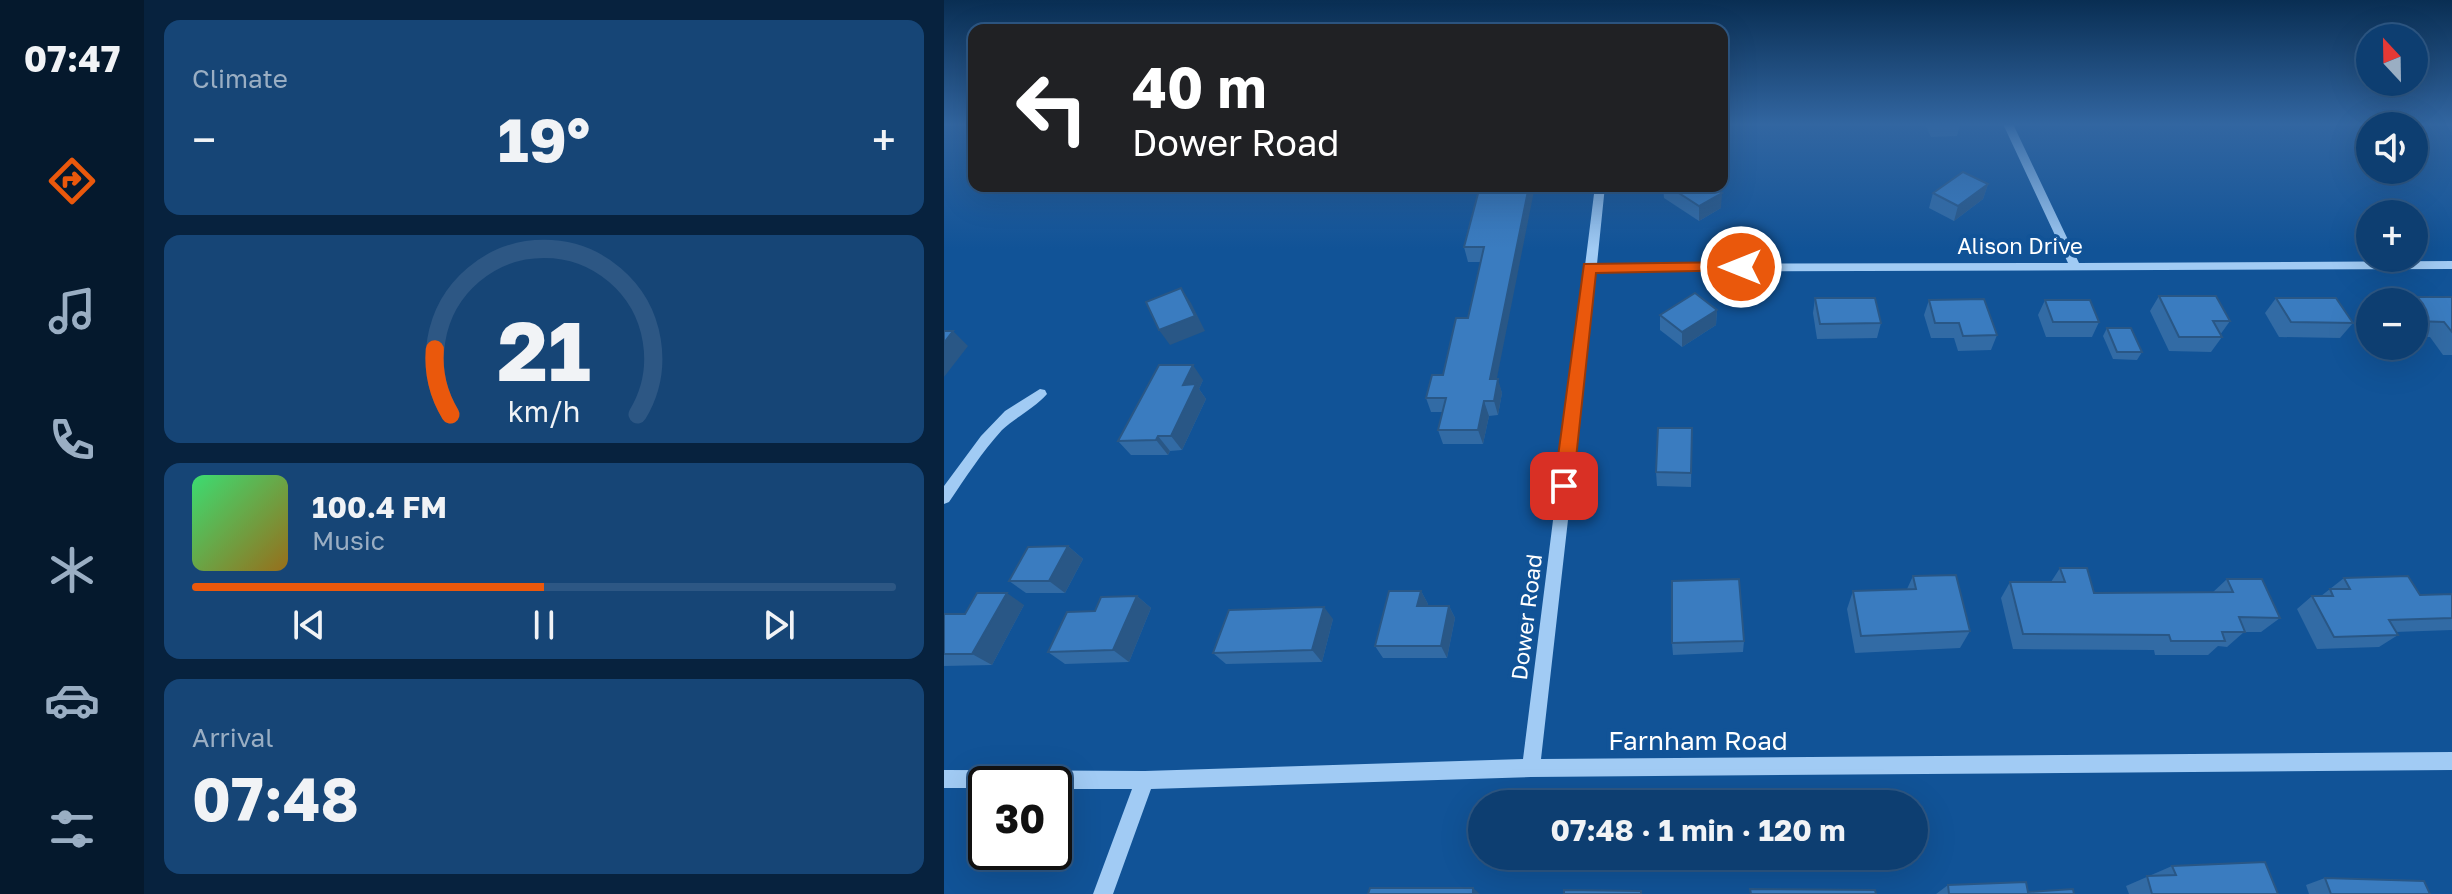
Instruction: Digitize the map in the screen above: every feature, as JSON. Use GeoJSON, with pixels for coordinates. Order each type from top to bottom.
{"type":"FeatureCollection","features":[{"type":"Feature","properties":{"kind":"street"},"geometry":{"type":"LineString","coordinates":[[2028,166],[2074,264]]}},
{"type":"Feature","properties":{"kind":"street","name":"Dower Road"},"geometry":{"type":"LineString","coordinates":[[1531,768],[1599,192]]}},
{"type":"Feature","properties":{"kind":"street","name":"Alison Drive"},"geometry":{"type":"LineString","coordinates":[[1589,268],[2452,265]]}},
{"type":"Feature","properties":{"kind":"street"},"geometry":{"type":"LineString","coordinates":[[944,498],[985,436],[1014,408],[1040,394]]}},
{"type":"Feature","properties":{"kind":"street","name":"Farnham Road"},"geometry":{"type":"LineString","coordinates":[[944,779],[1145,780],[1531,768],[2452,761]]}},
{"type":"Feature","properties":{"kind":"street"},"geometry":{"type":"LineString","coordinates":[[1103,894],[1145,780]]}},
{"type":"Feature","properties":{"kind":"building"},"geometry":{"type":"Polygon","coordinates":[[[1963,172],[1988,184],[1958,206],[1933,193],[1963,172]]]}},
{"type":"Feature","properties":{"kind":"building"},"geometry":{"type":"Polygon","coordinates":[[[1478,192],[1528,192],[1490,379],[1498,379],[1494,401],[1484,401],[1478,430],[1438,430],[1446,398],[1426,398],[1432,375],[1443,375],[1456,318],[1468,318],[1484,247],[1464,247],[1478,192]]]}},
{"type":"Feature","properties":{"kind":"building"},"geometry":{"type":"Polygon","coordinates":[[[1677,192],[1722,193],[1699,206],[1677,192]]]}},
{"type":"Feature","properties":{"kind":"building"},"geometry":{"type":"Polygon","coordinates":[[[1181,288],[1195,316],[1159,330],[1146,302],[1181,288]]]}},
{"type":"Feature","properties":{"kind":"building"},"geometry":{"type":"Polygon","coordinates":[[[1695,293],[1717,310],[1682,332],[1660,315],[1695,293]]]}},
{"type":"Feature","properties":{"kind":"building"},"geometry":{"type":"Polygon","coordinates":[[[2159,296],[2216,296],[2230,321],[2213,321],[2222,337],[2179,337],[2159,296]]]}},
{"type":"Feature","properties":{"kind":"building"},"geometry":{"type":"Polygon","coordinates":[[[2428,297],[2452,297],[2452,332],[2444,322],[2428,321],[2428,297]]]}},
{"type":"Feature","properties":{"kind":"building"},"geometry":{"type":"Polygon","coordinates":[[[1815,298],[1875,298],[1881,323],[1820,324],[1815,298]]]}},
{"type":"Feature","properties":{"kind":"building"},"geometry":{"type":"Polygon","coordinates":[[[2276,298],[2336,298],[2353,323],[2291,322],[2276,298]]]}},
{"type":"Feature","properties":{"kind":"building"},"geometry":{"type":"Polygon","coordinates":[[[1984,299],[1997,335],[1963,336],[1959,323],[1935,323],[1929,300],[1984,299]]]}},
{"type":"Feature","properties":{"kind":"building"},"geometry":{"type":"Polygon","coordinates":[[[2045,300],[2090,300],[2099,322],[2053,322],[2045,300]]]}},
{"type":"Feature","properties":{"kind":"building"},"geometry":{"type":"Polygon","coordinates":[[[2107,328],[2131,328],[2142,352],[2117,352],[2107,328]]]}},
{"type":"Feature","properties":{"kind":"building"},"geometry":{"type":"Polygon","coordinates":[[[944,331],[953,331],[944,343],[944,331]]]}},
{"type":"Feature","properties":{"kind":"building"},"geometry":{"type":"Polygon","coordinates":[[[1159,365],[1193,365],[1183,385],[1196,384],[1171,436],[1158,436],[1156,440],[1118,441],[1159,365]]]}},
{"type":"Feature","properties":{"kind":"building"},"geometry":{"type":"Polygon","coordinates":[[[1658,428],[1692,428],[1691,473],[1656,472],[1658,428]]]}},
{"type":"Feature","properties":{"kind":"building"},"geometry":{"type":"Polygon","coordinates":[[[1068,546],[1049,581],[1009,581],[1028,547],[1068,546]]]}},
{"type":"Feature","properties":{"kind":"building"},"geometry":{"type":"Polygon","coordinates":[[[2060,568],[2087,568],[2094,593],[2233,592],[2227,579],[2262,579],[2280,618],[2239,617],[2245,632],[2222,632],[2225,641],[2171,641],[2169,635],[2023,634],[2010,582],[2065,582],[2060,568]]]}},
{"type":"Feature","properties":{"kind":"building"},"geometry":{"type":"Polygon","coordinates":[[[1956,575],[1970,631],[1861,636],[1853,591],[1916,589],[1913,576],[1956,575]]]}},
{"type":"Feature","properties":{"kind":"building"},"geometry":{"type":"Polygon","coordinates":[[[2408,576],[2420,595],[2452,594],[2452,618],[2389,620],[2398,635],[2334,637],[2312,596],[2333,596],[2330,589],[2350,589],[2344,578],[2408,576]]]}},
{"type":"Feature","properties":{"kind":"building"},"geometry":{"type":"Polygon","coordinates":[[[1739,579],[1744,641],[1672,643],[1672,581],[1739,579]]]}},
{"type":"Feature","properties":{"kind":"building"},"geometry":{"type":"Polygon","coordinates":[[[1389,591],[1421,591],[1417,606],[1449,606],[1441,646],[1375,646],[1389,591]]]}},
{"type":"Feature","properties":{"kind":"building"},"geometry":{"type":"Polygon","coordinates":[[[977,593],[1007,593],[972,654],[944,654],[944,614],[965,614],[977,593]]]}},
{"type":"Feature","properties":{"kind":"building"},"geometry":{"type":"Polygon","coordinates":[[[1137,596],[1113,650],[1048,652],[1067,612],[1095,611],[1101,597],[1137,596]]]}},
{"type":"Feature","properties":{"kind":"building"},"geometry":{"type":"Polygon","coordinates":[[[1324,607],[1312,650],[1213,653],[1229,610],[1324,607]]]}},
{"type":"Feature","properties":{"kind":"building"},"geometry":{"type":"Polygon","coordinates":[[[2265,862],[2278,894],[2152,894],[2147,876],[2176,875],[2172,866],[2265,862]]]}},
{"type":"Feature","properties":{"kind":"building"},"geometry":{"type":"Polygon","coordinates":[[[2325,878],[2424,881],[2430,894],[2331,894],[2325,878]]]}},
{"type":"Feature","properties":{"kind":"building"},"geometry":{"type":"Polygon","coordinates":[[[2026,882],[2028,892],[2073,889],[2074,894],[1949,894],[1948,885],[2026,882]]]}},
{"type":"Feature","properties":{"kind":"building"},"geometry":{"type":"Polygon","coordinates":[[[1370,888],[1473,888],[1473,894],[1368,894],[1370,888]]]}},
{"type":"Feature","properties":{"kind":"building"},"geometry":{"type":"Polygon","coordinates":[[[1750,889],[1875,890],[1876,894],[1751,894],[1750,889]]]}},
{"type":"Feature","properties":{"kind":"building"},"geometry":{"type":"Polygon","coordinates":[[[1564,890],[1641,891],[1641,894],[1564,894],[1564,890]]]}},
{"type":"Feature","properties":{"kind":"route"},"geometry":{"type":"LineString","coordinates":[[1564,486],[1589,268],[1741,267]]}}]}
